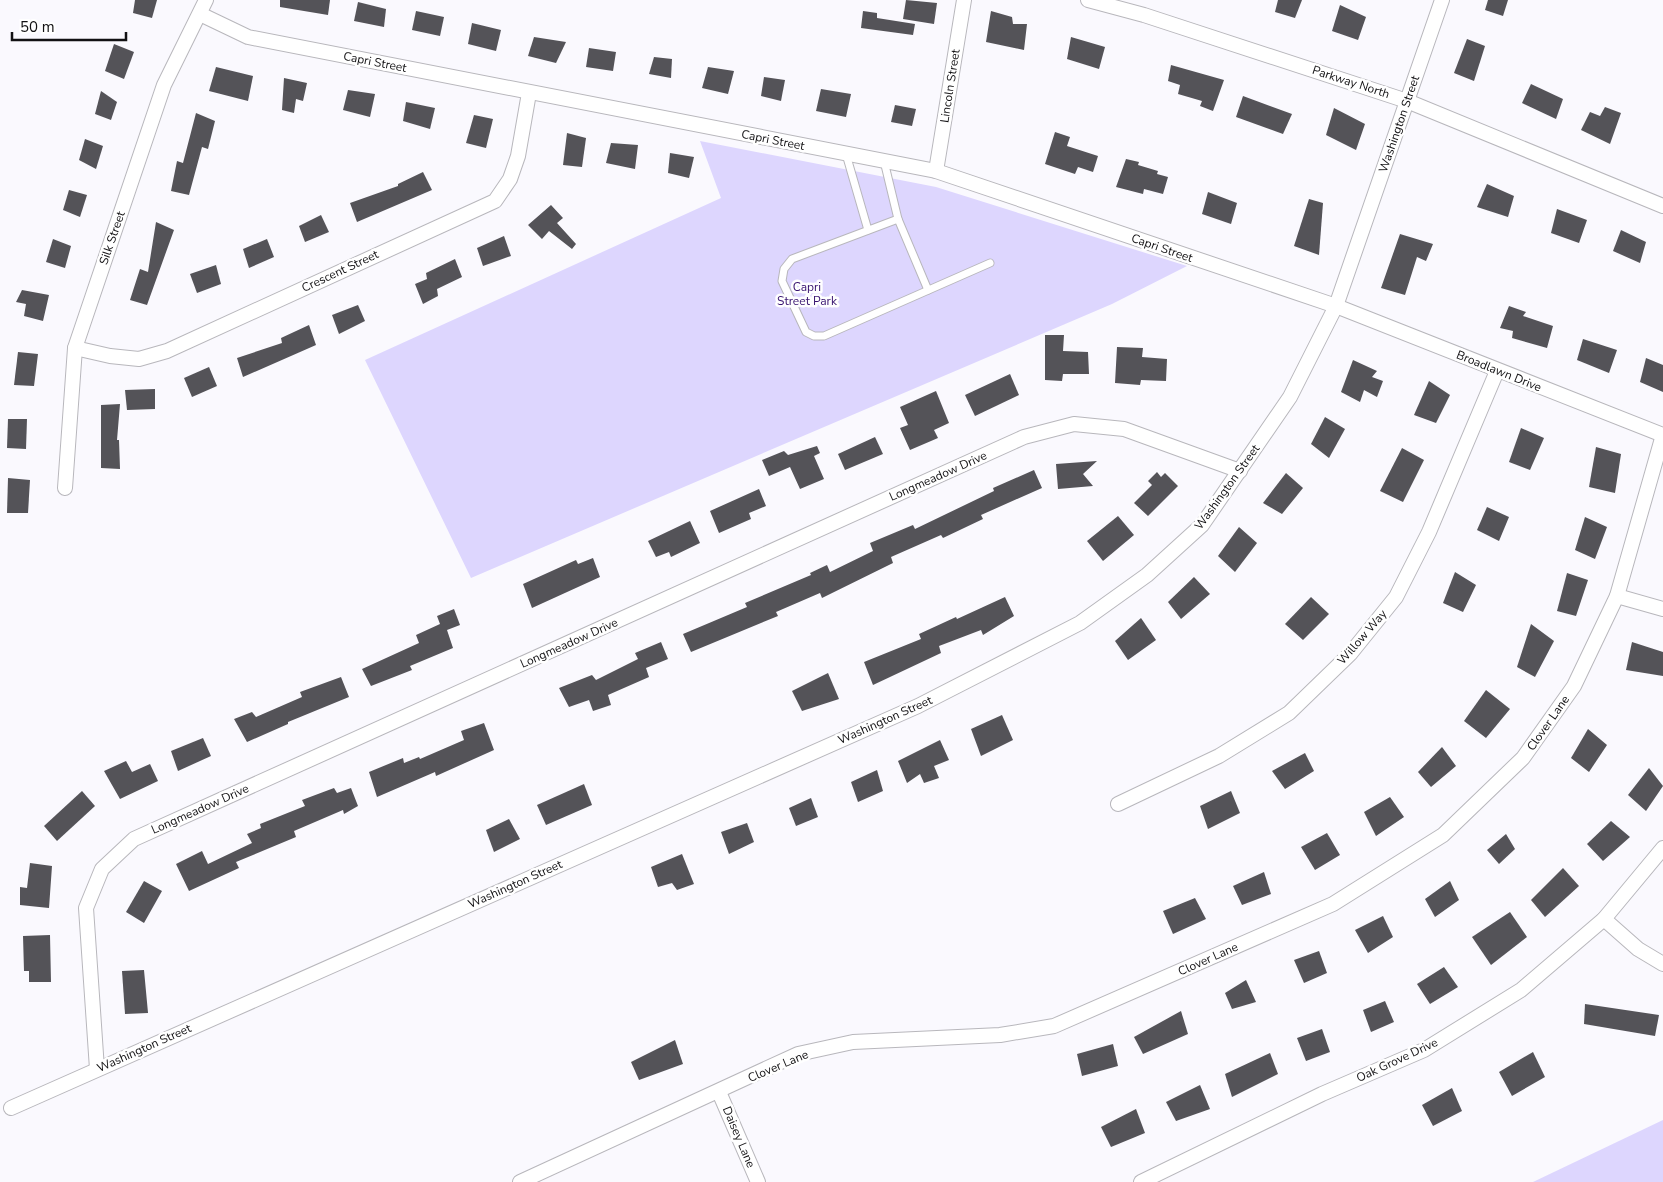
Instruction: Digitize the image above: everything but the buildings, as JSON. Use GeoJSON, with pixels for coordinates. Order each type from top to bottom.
{"type":"FeatureCollection","features":[{"type":"Feature","properties":{"kind":"street","name":"Silk Street"},"geometry":{"type":"LineString","coordinates":[[65,488],[75,348],[164,85],[206,0]]}},
{"type":"Feature","properties":{"kind":"street","name":"Lincoln Street"},"geometry":{"type":"LineString","coordinates":[[936,171],[964,0]]}},
{"type":"Feature","properties":{"kind":"street","name":"Parkway North"},"geometry":{"type":"LineString","coordinates":[[1088,0],[1144,15],[1407,100],[1663,206]]}},
{"type":"Feature","properties":{"kind":"street","name":"Washington Street"},"geometry":{"type":"LineString","coordinates":[[12,1108],[918,706],[1080,624],[1146,575],[1202,525],[1290,397],[1336,306],[1442,0]]}},
{"type":"Feature","properties":{"kind":"street","name":"Capri Street"},"geometry":{"type":"LineString","coordinates":[[200,14],[248,37],[936,171],[1336,306]]}},
{"type":"Feature","properties":{"kind":"street","name":"Crescent Street"},"geometry":{"type":"LineString","coordinates":[[75,348],[110,356],[139,359],[167,351],[495,200],[510,179],[518,156],[529,93]]}},
{"type":"Feature","properties":{"kind":"street","name":"Broadlawn Drive"},"geometry":{"type":"LineString","coordinates":[[1336,306],[1663,435]]}},
{"type":"Feature","properties":{"kind":"street","name":"Willow Way"},"geometry":{"type":"LineString","coordinates":[[1118,804],[1219,756],[1289,713],[1350,654],[1400,589],[1429,532],[1497,371]]}},
{"type":"Feature","properties":{"kind":"street","name":"Longmeadow Drive"},"geometry":{"type":"LineString","coordinates":[[97,1069],[86,908],[102,868],[134,839],[1024,437],[1074,424],[1124,429],[1240,471]]}},
{"type":"Feature","properties":{"kind":"street","name":"Clover Lane"},"geometry":{"type":"LineString","coordinates":[[520,1182],[720,1092],[798,1054],[853,1042],[1000,1036],[1054,1026],[1333,904],[1443,835],[1523,758],[1574,686],[1617,596],[1663,435]]}},
{"type":"Feature","properties":{"kind":"street"},"geometry":{"type":"LineString","coordinates":[[1617,596],[1663,609]]}},
{"type":"Feature","properties":{"kind":"street","name":"Oak Grove Drive"},"geometry":{"type":"LineString","coordinates":[[1141,1182],[1322,1094],[1424,1050],[1521,990],[1604,919],[1663,848]]}},
{"type":"Feature","properties":{"kind":"street"},"geometry":{"type":"LineString","coordinates":[[1604,919],[1638,949],[1663,964]]}},
{"type":"Feature","properties":{"kind":"street","name":"Daisey Lane"},"geometry":{"type":"LineString","coordinates":[[720,1092],[758,1182]]}},
{"type":"Feature","properties":{"kind":"lane"},"geometry":{"type":"LineString","coordinates":[[846,154],[868,230]]}},
{"type":"Feature","properties":{"kind":"lane"},"geometry":{"type":"LineString","coordinates":[[884,161],[898,219],[928,290]]}},
{"type":"Feature","properties":{"kind":"lane"},"geometry":{"type":"LineString","coordinates":[[898,219],[792,259],[784,268],[782,280],[806,332],[814,336],[824,336],[990,263]]}},
{"type":"Feature","properties":{"kind":"green space","name":"Capri Street Park"},"geometry":{"type":"Polygon","coordinates":[[[700,141],[936,187],[1187,266],[1112,304],[471,578],[365,360],[721,198],[700,141]]]}},
{"type":"Feature","properties":{"kind":"green space"},"geometry":{"type":"Polygon","coordinates":[[[1663,1120],[1663,1182],[1533,1182],[1663,1120]]]}}]}
